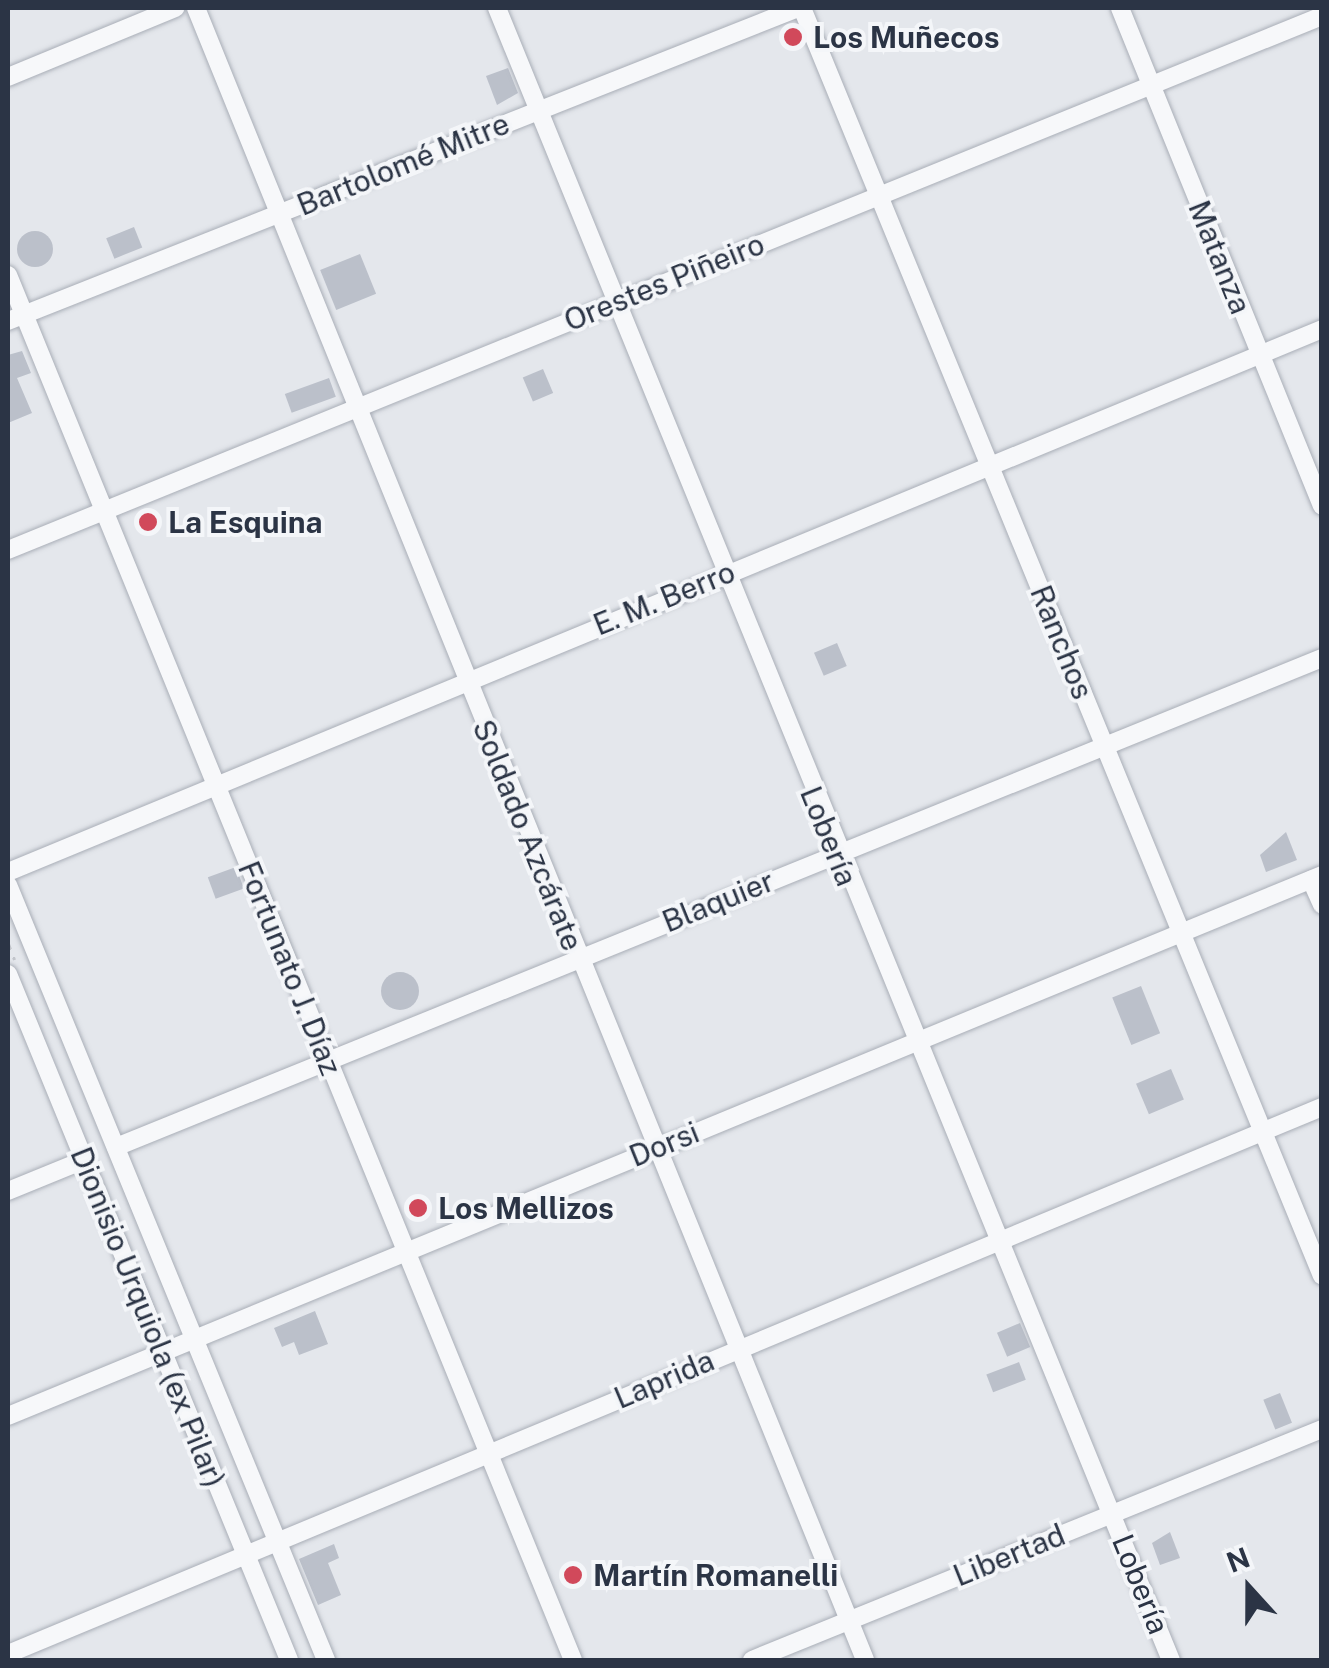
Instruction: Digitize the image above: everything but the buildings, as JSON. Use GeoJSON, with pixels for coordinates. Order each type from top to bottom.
{"type":"FeatureCollection","features":[{"type":"Feature","properties":{"kind":"street"},"geometry":{"type":"LineString","coordinates":[[8,76],[175,8]]}},
{"type":"Feature","properties":{"kind":"street","name":"Soldado Azcárate"},"geometry":{"type":"LineString","coordinates":[[196,8],[577,958],[866,1660]]}},
{"type":"Feature","properties":{"kind":"street","name":"Lobería"},"geometry":{"type":"LineString","coordinates":[[497,8],[836,854],[917,1040],[1171,1660]]}},
{"type":"Feature","properties":{"kind":"street","name":"Bartolomé Mitre"},"geometry":{"type":"LineString","coordinates":[[16,318],[800,8]]}},
{"type":"Feature","properties":{"kind":"street","name":"Ranchos"},"geometry":{"type":"LineString","coordinates":[[800,8],[1322,1276]]}},
{"type":"Feature","properties":{"kind":"street","name":"Matanza"},"geometry":{"type":"LineString","coordinates":[[1120,8],[1322,506]]}},
{"type":"Feature","properties":{"kind":"street","name":"Orestes Piñeiro"},"geometry":{"type":"LineString","coordinates":[[8,550],[1322,16]]}},
{"type":"Feature","properties":{"kind":"street","name":"Fortunato J. Díaz"},"geometry":{"type":"LineString","coordinates":[[8,275],[16,318],[103,510],[573,1660]]}},
{"type":"Feature","properties":{"kind":"street","name":"E. M. Berro"},"geometry":{"type":"LineString","coordinates":[[8,872],[464,678],[1322,329]]}},
{"type":"Feature","properties":{"kind":"street","name":"Blaquier"},"geometry":{"type":"LineString","coordinates":[[116,1147],[1322,658]]}},
{"type":"Feature","properties":{"kind":"street"},"geometry":{"type":"LineString","coordinates":[[1316,878],[1322,905]]}},
{"type":"Feature","properties":{"kind":"street","name":"Dorsi"},"geometry":{"type":"LineString","coordinates":[[8,1416],[406,1249],[1316,878]]}},
{"type":"Feature","properties":{"kind":"street","name":"Dionisio Urquiola (ex Pilar)"},"geometry":{"type":"LineString","coordinates":[[8,885],[326,1660]]}},
{"type":"Feature","properties":{"kind":"street","name":"Dionisio Urquiola (ex Pilar)"},"geometry":{"type":"LineString","coordinates":[[8,974],[288,1660]]}},
{"type":"Feature","properties":{"kind":"street","name":"Laprida"},"geometry":{"type":"LineString","coordinates":[[9,1654],[1322,1106]]}},
{"type":"Feature","properties":{"kind":"street"},"geometry":{"type":"LineString","coordinates":[[8,1192],[84,1160]]}},
{"type":"Feature","properties":{"kind":"street","name":"Libertad"},"geometry":{"type":"LineString","coordinates":[[752,1660],[1322,1428]]}},
{"type":"Feature","properties":{"kind":"place","name":"Los Muñecos"},"geometry":{"type":"Point","coordinates":[793,37]}},
{"type":"Feature","properties":{"kind":"place","name":"La Esquina"},"geometry":{"type":"Point","coordinates":[148,522]}},
{"type":"Feature","properties":{"kind":"place","name":"Los Mellizos"},"geometry":{"type":"Point","coordinates":[418,1208]}},
{"type":"Feature","properties":{"kind":"place","name":"Martín Romanelli"},"geometry":{"type":"Point","coordinates":[573,1575]}}]}
